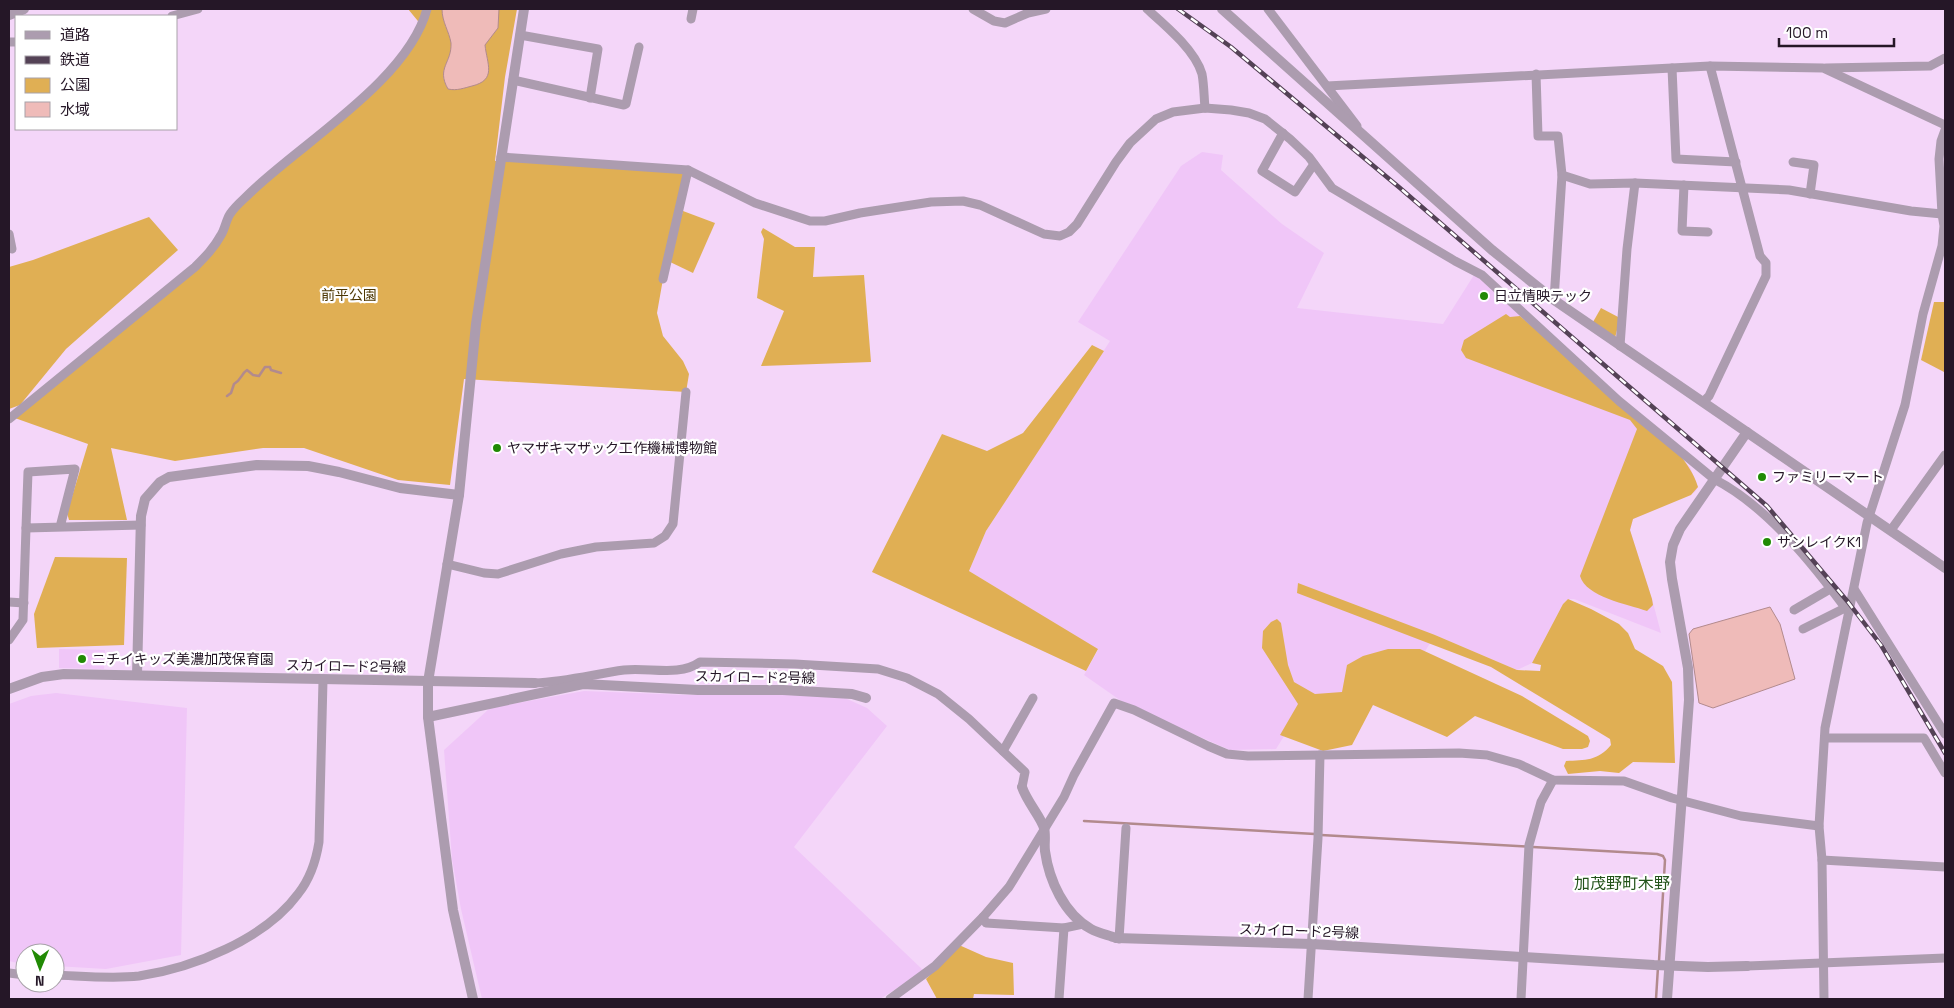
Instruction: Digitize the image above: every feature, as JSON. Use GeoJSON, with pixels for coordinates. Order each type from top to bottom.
{"type":"FeatureCollection","features":[{"type":"Feature","properties":{"kind":"street"},"geometry":{"type":"LineString","coordinates":[[9,15],[24,9]]}},
{"type":"Feature","properties":{"kind":"street"},"geometry":{"type":"LineString","coordinates":[[176,15],[198,9]]}},
{"type":"Feature","properties":{"kind":"street"},"geometry":{"type":"LineString","coordinates":[[9,419],[195,267],[212,249],[222,233],[230,214],[246,197],[355,105],[395,66],[422,25],[426,9]]}},
{"type":"Feature","properties":{"kind":"street"},"geometry":{"type":"LineString","coordinates":[[474,999],[453,910],[428,718],[428,682],[459,496],[476,324],[524,9]]}},
{"type":"Feature","properties":{"kind":"street"},"geometry":{"type":"LineString","coordinates":[[691,19],[693,9]]}},
{"type":"Feature","properties":{"kind":"street"},"geometry":{"type":"LineString","coordinates":[[973,9],[987,12],[994,21],[1005,23],[1027,11],[1046,9]]}},
{"type":"Feature","properties":{"kind":"street"},"geometry":{"type":"LineString","coordinates":[[1147,9],[1192,54],[1201,73],[1205,108]]}},
{"type":"Feature","properties":{"kind":"street"},"geometry":{"type":"LineString","coordinates":[[1222,9],[1492,250],[1554,300],[1945,568]]}},
{"type":"Feature","properties":{"kind":"street"},"geometry":{"type":"LineString","coordinates":[[1268,9],[1367,140]]}},
{"type":"Feature","properties":{"kind":"street"},"geometry":{"type":"LineString","coordinates":[[520,35],[598,49],[590,98]]}},
{"type":"Feature","properties":{"kind":"street"},"geometry":{"type":"LineString","coordinates":[[513,80],[624,105],[626,104],[639,47]]}},
{"type":"Feature","properties":{"kind":"street"},"geometry":{"type":"LineString","coordinates":[[1326,86],[1710,66],[1823,68],[1930,66],[1945,58]]}},
{"type":"Feature","properties":{"kind":"street"},"geometry":{"type":"LineString","coordinates":[[1704,402],[1709,396],[1766,276],[1766,263],[1760,256],[1710,66]]}},
{"type":"Feature","properties":{"kind":"street"},"geometry":{"type":"LineString","coordinates":[[1672,68],[1676,158],[1736,162]]}},
{"type":"Feature","properties":{"kind":"street"},"geometry":{"type":"LineString","coordinates":[[1823,68],[1945,126]]}},
{"type":"Feature","properties":{"kind":"street"},"geometry":{"type":"LineString","coordinates":[[1536,74],[1538,136],[1558,136],[1562,175],[1554,300]]}},
{"type":"Feature","properties":{"kind":"street"},"geometry":{"type":"LineString","coordinates":[[501,157],[688,170],[755,203],[810,221],[825,222],[860,213],[931,202],[963,201],[980,205],[1044,234],[1060,236],[1069,232],[1077,224],[1116,162],[1142,131],[1156,119],[1173,112],[1205,108],[1250,113],[1265,119],[1283,133],[1314,164],[1332,188],[1482,275],[1620,400],[1714,479],[1730,486],[1764,513],[1847,611]]}},
{"type":"Feature","properties":{"kind":"street"},"geometry":{"type":"LineString","coordinates":[[1830,999],[1824,995],[1822,860],[1819,826],[1825,728],[1847,611],[1854,589],[1869,515],[1905,405],[1923,314],[1942,246],[1944,226],[1939,159],[1945,130]]}},
{"type":"Feature","properties":{"kind":"street"},"geometry":{"type":"LineString","coordinates":[[1283,133],[1262,170],[1294,192],[1314,164]]}},
{"type":"Feature","properties":{"kind":"street"},"geometry":{"type":"LineString","coordinates":[[1793,162],[1814,165],[1810,194]]}},
{"type":"Feature","properties":{"kind":"street"},"geometry":{"type":"LineString","coordinates":[[662,279],[688,170]]}},
{"type":"Feature","properties":{"kind":"street"},"geometry":{"type":"LineString","coordinates":[[1562,175],[1590,184],[1636,183],[1789,190],[1911,211],[1942,214]]}},
{"type":"Feature","properties":{"kind":"street"},"geometry":{"type":"LineString","coordinates":[[1620,346],[1627,249],[1636,183]]}},
{"type":"Feature","properties":{"kind":"street"},"geometry":{"type":"LineString","coordinates":[[1684,186],[1682,231],[1708,232]]}},
{"type":"Feature","properties":{"kind":"street"},"geometry":{"type":"LineString","coordinates":[[9,234],[12,249]]}},
{"type":"Feature","properties":{"kind":"street"},"geometry":{"type":"LineString","coordinates":[[447,564],[484,573],[498,574],[561,554],[596,547],[654,543],[665,536],[673,524],[686,392]]}},
{"type":"Feature","properties":{"kind":"street"},"geometry":{"type":"LineString","coordinates":[[1668,999],[1662,965],[1688,726],[1688,668],[1670,562],[1673,545],[1680,529],[1747,432]]}},
{"type":"Feature","properties":{"kind":"street"},"geometry":{"type":"LineString","coordinates":[[1892,530],[1945,455]]}},
{"type":"Feature","properties":{"kind":"street"},"geometry":{"type":"LineString","coordinates":[[137,675],[140,525],[144,499],[160,482],[179,474],[257,465],[308,466],[400,488],[459,496]]}},
{"type":"Feature","properties":{"kind":"street"},"geometry":{"type":"LineString","coordinates":[[9,640],[23,620],[28,472],[75,469],[60,527]]}},
{"type":"Feature","properties":{"kind":"street"},"geometry":{"type":"LineString","coordinates":[[26,528],[140,525]]}},
{"type":"Feature","properties":{"kind":"street"},"geometry":{"type":"LineString","coordinates":[[1794,610],[1830,589]]}},
{"type":"Feature","properties":{"kind":"street"},"geometry":{"type":"LineString","coordinates":[[1854,589],[1944,731]]}},
{"type":"Feature","properties":{"kind":"street"},"geometry":{"type":"LineString","coordinates":[[9,602],[24,603]]}},
{"type":"Feature","properties":{"kind":"street"},"geometry":{"type":"LineString","coordinates":[[1803,629],[1847,611]]}},
{"type":"Feature","properties":{"kind":"street"},"geometry":{"type":"LineString","coordinates":[[536,683],[627,670],[655,671],[692,667],[700,662],[794,664],[878,670],[907,678],[938,694],[969,719],[1025,772],[1022,787]]}},
{"type":"Feature","properties":{"kind":"street","name":"スカイロード2号線"},"geometry":{"type":"LineString","coordinates":[[9,689],[42,677],[64,674],[536,683]]}},
{"type":"Feature","properties":{"kind":"street"},"geometry":{"type":"LineString","coordinates":[[65,975],[136,976],[168,971],[238,943],[272,921],[290,904],[310,874],[319,842],[322,680]]}},
{"type":"Feature","properties":{"kind":"street","name":"スカイロード2号線"},"geometry":{"type":"LineString","coordinates":[[428,718],[583,684],[698,690],[783,690],[852,694],[866,698]]}},
{"type":"Feature","properties":{"kind":"street"},"geometry":{"type":"LineString","coordinates":[[1003,751],[1033,698]]}},
{"type":"Feature","properties":{"kind":"street"},"geometry":{"type":"LineString","coordinates":[[890,999],[934,966],[983,917],[1009,887],[1064,797],[1074,775],[1114,703],[1134,710],[1227,754],[1248,756],[1459,753],[1487,755],[1519,764],[1553,780],[1624,781],[1672,798],[1741,816],[1819,826]]}},
{"type":"Feature","properties":{"kind":"street"},"geometry":{"type":"LineString","coordinates":[[1825,738],[1924,738],[1945,773]]}},
{"type":"Feature","properties":{"kind":"street"},"geometry":{"type":"LineString","coordinates":[[1308,999],[1318,834],[1320,755]]}},
{"type":"Feature","properties":{"kind":"street"},"geometry":{"type":"LineString","coordinates":[[1521,999],[1529,847],[1541,802],[1553,780]]}},
{"type":"Feature","properties":{"kind":"street","name":"スカイロード2号線"},"geometry":{"type":"LineString","coordinates":[[1022,787],[1026,799],[1044,828],[1045,852],[1051,876],[1070,912],[1083,924],[1092,929],[1119,939],[1312,944],[1523,958],[1662,965],[1747,966]]}},
{"type":"Feature","properties":{"kind":"street"},"geometry":{"type":"LineString","coordinates":[[1119,939],[1126,828]]}},
{"type":"Feature","properties":{"kind":"street"},"geometry":{"type":"LineString","coordinates":[[1822,860],[1945,867]]}},
{"type":"Feature","properties":{"kind":"street"},"geometry":{"type":"LineString","coordinates":[[983,917],[986,923],[1064,928],[1083,924]]}},
{"type":"Feature","properties":{"kind":"street"},"geometry":{"type":"LineString","coordinates":[[1059,999],[1064,928]]}},
{"type":"Feature","properties":{"kind":"street"},"geometry":{"type":"LineString","coordinates":[[1747,966],[1945,958]]}},
{"type":"Feature","properties":{"kind":"shaded area"},"geometry":{"type":"Polygon","coordinates":[[[1202,152],[1223,155],[1221,170],[1282,224],[1324,253],[1297,308],[1443,324],[1474,275],[1493,288],[1690,467],[1698,487],[1695,492],[1633,519],[1630,530],[1661,633],[1574,599],[1568,599],[1563,604],[1532,663],[1517,670],[1435,635],[1424,653],[1344,698],[1307,699],[1276,749],[1230,750],[1127,705],[1084,675],[1098,650],[969,571],[986,531],[1110,341],[1078,322],[1181,166],[1202,152]]]}},
{"type":"Feature","properties":{"kind":"shaded area","name":"ニチイキッズ美濃加茂保育園"},"geometry":{"type":"Polygon","coordinates":[[[59,649],[105,650],[104,669],[59,668],[59,649]]]}},
{"type":"Feature","properties":{"kind":"shaded area"},"geometry":{"type":"Polygon","coordinates":[[[584,691],[686,695],[785,693],[845,698],[867,708],[887,726],[794,847],[924,971],[880,999],[482,999],[461,909],[452,859],[444,750],[490,708],[584,691]]]}},
{"type":"Feature","properties":{"kind":"shaded area"},"geometry":{"type":"Polygon","coordinates":[[[56,693],[187,708],[181,955],[106,969],[65,967],[65,943],[15,943],[15,962],[9,961],[9,704],[31,696],[56,693]]]}},
{"type":"Feature","properties":{"kind":"green space","name":"前平公園"},"geometry":{"type":"Polygon","coordinates":[[[408,9],[517,9],[505,77],[495,161],[688,170],[657,313],[663,336],[683,361],[689,374],[686,392],[464,379],[450,485],[398,480],[304,448],[263,448],[175,461],[111,448],[127,520],[69,520],[67,513],[88,444],[12,417],[212,249],[230,214],[395,66],[422,26],[408,9]]]}},
{"type":"Feature","properties":{"kind":"green space"},"geometry":{"type":"Polygon","coordinates":[[[683,211],[715,223],[693,273],[668,261],[683,211]]]}},
{"type":"Feature","properties":{"kind":"green space"},"geometry":{"type":"Polygon","coordinates":[[[149,217],[178,250],[66,349],[20,405],[9,409],[9,267],[149,217]]]}},
{"type":"Feature","properties":{"kind":"green space"},"geometry":{"type":"Polygon","coordinates":[[[763,228],[795,247],[815,247],[813,277],[864,275],[871,362],[761,366],[784,311],[757,298],[764,239],[761,232],[763,228]]]}},
{"type":"Feature","properties":{"kind":"green space"},"geometry":{"type":"Polygon","coordinates":[[[1934,302],[1945,302],[1944,372],[1921,360],[1934,302]]]}},
{"type":"Feature","properties":{"kind":"green space"},"geometry":{"type":"Polygon","coordinates":[[[1601,308],[1620,318],[1615,338],[1593,322],[1601,308]]]}},
{"type":"Feature","properties":{"kind":"green space"},"geometry":{"type":"Polygon","coordinates":[[[1506,314],[1510,317],[1520,316],[1678,452],[1690,468],[1698,487],[1691,495],[1633,519],[1630,530],[1653,605],[1647,611],[1608,599],[1590,589],[1580,576],[1637,429],[1630,420],[1466,358],[1461,350],[1464,340],[1506,314]]]}},
{"type":"Feature","properties":{"kind":"green space"},"geometry":{"type":"Polygon","coordinates":[[[1092,345],[1104,351],[986,531],[969,571],[1098,649],[1086,671],[872,572],[942,434],[987,451],[1023,433],[1092,345]]]}},
{"type":"Feature","properties":{"kind":"green space"},"geometry":{"type":"Polygon","coordinates":[[[55,557],[127,558],[124,645],[37,648],[34,614],[55,557]]]}},
{"type":"Feature","properties":{"kind":"green space"},"geometry":{"type":"Polygon","coordinates":[[[1298,583],[1435,635],[1517,670],[1540,671],[1541,665],[1532,663],[1563,604],[1568,599],[1591,609],[1619,624],[1628,633],[1635,649],[1663,666],[1672,682],[1675,763],[1633,762],[1619,773],[1600,771],[1568,774],[1564,766],[1566,761],[1585,760],[1596,757],[1611,745],[1610,739],[1491,667],[1297,593],[1298,583]]]}},
{"type":"Feature","properties":{"kind":"green space"},"geometry":{"type":"Polygon","coordinates":[[[1277,619],[1281,623],[1288,665],[1294,682],[1315,694],[1342,692],[1347,665],[1363,656],[1388,649],[1420,649],[1522,696],[1588,736],[1590,741],[1588,747],[1582,749],[1563,749],[1475,716],[1447,737],[1373,705],[1352,745],[1323,751],[1280,735],[1298,704],[1262,648],[1263,631],[1271,622],[1277,619]]]}},
{"type":"Feature","properties":{"kind":"green space"},"geometry":{"type":"Polygon","coordinates":[[[959,945],[986,957],[1013,963],[1014,995],[974,994],[973,999],[937,999],[926,979],[959,945]]]}},
{"type":"Feature","properties":{"kind":"water"},"geometry":{"type":"Polygon","coordinates":[[[442,9],[499,9],[498,28],[485,45],[488,75],[480,83],[460,89],[448,89],[444,70],[451,50],[451,43],[442,9]]]}},
{"type":"Feature","properties":{"kind":"water"},"geometry":{"type":"Polygon","coordinates":[[[1770,607],[1780,624],[1795,679],[1713,708],[1699,703],[1689,634],[1693,629],[1770,607]]]}},
{"type":"Feature","properties":{"kind":"waterway"},"geometry":{"type":"LineString","coordinates":[[227,396],[231,393],[234,384],[247,370],[253,375],[259,376],[265,367],[270,367],[271,370],[281,373]]}},
{"type":"Feature","properties":{"kind":"waterway"},"geometry":{"type":"LineString","coordinates":[[1084,821],[1315,834]]}},
{"type":"Feature","properties":{"kind":"waterway"},"geometry":{"type":"LineString","coordinates":[[1321,835],[1657,854],[1663,856],[1665,860],[1659,961]]}},
{"type":"Feature","properties":{"kind":"waterway"},"geometry":{"type":"LineString","coordinates":[[1656,999],[1658,967]]}},
{"type":"Feature","properties":{"kind":"railway"},"geometry":{"type":"LineString","coordinates":[[1178,9],[1231,47],[1400,188],[1767,506],[1848,602],[1881,645],[1945,753]]}},
{"type":"Feature","properties":{"kind":"place","name":"日立情映テック"},"geometry":{"type":"Point","coordinates":[1484,296]}},
{"type":"Feature","properties":{"kind":"place","name":"ヤマザキマザック工作機械博物館"},"geometry":{"type":"Point","coordinates":[497,448]}},
{"type":"Feature","properties":{"kind":"place","name":"ファミリーマート"},"geometry":{"type":"Point","coordinates":[1762,477]}},
{"type":"Feature","properties":{"kind":"place","name":"サンレイクK1"},"geometry":{"type":"Point","coordinates":[1767,542]}},
{"type":"Feature","properties":{"kind":"place","name":"ニチイキッズ美濃加茂保育園"},"geometry":{"type":"Point","coordinates":[82,659]}},
{"type":"Feature","properties":{"kind":"district","name":"加茂野町木野"},"geometry":{"type":"Point","coordinates":[1622,883]}}]}
